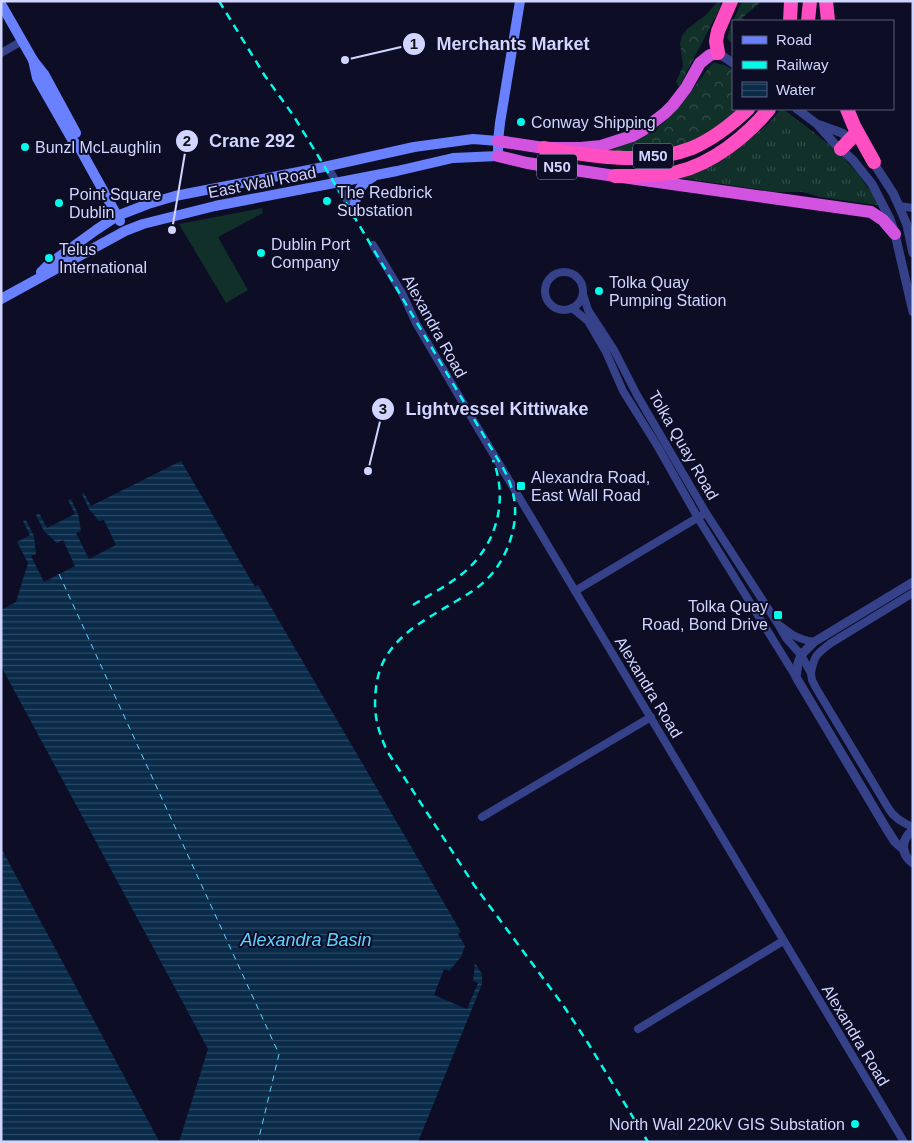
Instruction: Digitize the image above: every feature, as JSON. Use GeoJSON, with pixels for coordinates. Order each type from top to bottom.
{"type":"FeatureCollection","features":[{"type":"Feature","properties":{"kind":"highway"},"geometry":{"type":"LineString","coordinates":[[544,148],[601,146],[624,139],[643,130],[665,113],[686,88],[700,64],[710,55],[718,54],[716,41],[718,31],[732,1]]}},
{"type":"Feature","properties":{"kind":"highway"},"geometry":{"type":"LineString","coordinates":[[790,20],[791,1]]}},
{"type":"Feature","properties":{"kind":"highway"},"geometry":{"type":"LineString","coordinates":[[808,20],[810,1]]}},
{"type":"Feature","properties":{"kind":"highway"},"geometry":{"type":"LineString","coordinates":[[826,1],[828,20]]}},
{"type":"Feature","properties":{"kind":"highway","name":"M50"},"geometry":{"type":"LineString","coordinates":[[544,148],[618,158],[666,156],[691,148],[718,134],[747,110]]}},
{"type":"Feature","properties":{"kind":"highway","name":"M50"},"geometry":{"type":"LineString","coordinates":[[615,176],[647,176],[678,171],[704,162],[729,148],[747,134],[768,110]]}},
{"type":"Feature","properties":{"kind":"highway"},"geometry":{"type":"LineString","coordinates":[[847,110],[854,135],[874,162]]}},
{"type":"Feature","properties":{"kind":"highway"},"geometry":{"type":"LineString","coordinates":[[841,150],[854,135]]}},
{"type":"Feature","properties":{"kind":"highway","name":"N50"},"geometry":{"type":"LineString","coordinates":[[498,141],[544,148]]}},
{"type":"Feature","properties":{"kind":"highway","name":"N50"},"geometry":{"type":"LineString","coordinates":[[498,156],[527,163],[615,176]]}},
{"type":"Feature","properties":{"kind":"highway"},"geometry":{"type":"LineString","coordinates":[[615,176],[871,212],[883,220],[895,234]]}},
{"type":"Feature","properties":{"kind":"main road"},"geometry":{"type":"LineString","coordinates":[[498,156],[500,123],[520,1]]}},
{"type":"Feature","properties":{"kind":"main road"},"geometry":{"type":"LineString","coordinates":[[1,4],[33,60],[37,78],[73,141],[79,147],[125,231]]}},
{"type":"Feature","properties":{"kind":"main road","name":"East Wall Road"},"geometry":{"type":"LineString","coordinates":[[29,283],[49,264],[117,216],[148,204],[175,196],[414,147],[474,139],[498,141]]}},
{"type":"Feature","properties":{"kind":"main road","name":"East Wall Road"},"geometry":{"type":"LineString","coordinates":[[1,299],[141,224],[215,206],[453,158],[498,156]]}},
{"type":"Feature","properties":{"kind":"main road"},"geometry":{"type":"LineString","coordinates":[[355,214],[355,204],[359,189],[365,182],[376,175]]}},
{"type":"Feature","properties":{"kind":"street"},"geometry":{"type":"LineString","coordinates":[[1,53],[22,41]]}},
{"type":"Feature","properties":{"kind":"street"},"geometry":{"type":"LineString","coordinates":[[718,54],[732,62]]}},
{"type":"Feature","properties":{"kind":"street"},"geometry":{"type":"LineString","coordinates":[[798,110],[817,124],[853,160],[872,184],[895,234],[913,312]]}},
{"type":"Feature","properties":{"kind":"street"},"geometry":{"type":"LineString","coordinates":[[817,124],[842,133],[854,135]]}},
{"type":"Feature","properties":{"kind":"street"},"geometry":{"type":"LineString","coordinates":[[874,162],[910,222],[913,254]]}},
{"type":"Feature","properties":{"kind":"street"},"geometry":{"type":"LineString","coordinates":[[327,166],[355,214]]}},
{"type":"Feature","properties":{"kind":"street"},"geometry":{"type":"LineString","coordinates":[[899,206],[913,208]]}},
{"type":"Feature","properties":{"kind":"street","name":"Alexandra Road"},"geometry":{"type":"LineString","coordinates":[[373,245],[402,293],[420,331],[904,1142]]}},
{"type":"Feature","properties":{"kind":"street"},"geometry":{"type":"LineString","coordinates":[[561,273],[572,274],[579,279],[583,294],[579,304],[572,308],[557,309],[550,304],[547,298],[546,286],[554,275],[561,273]]}},
{"type":"Feature","properties":{"kind":"street","name":"Tolka Quay Road"},"geometry":{"type":"LineString","coordinates":[[583,294],[588,310],[614,350],[637,395],[706,513],[786,638],[801,655],[811,673],[816,688],[892,814],[913,828]]}},
{"type":"Feature","properties":{"kind":"street","name":"Tolka Quay Road"},"geometry":{"type":"LineString","coordinates":[[572,308],[588,321],[606,352],[623,392],[658,447],[698,518],[758,613],[890,835],[904,850],[912,864]]}},
{"type":"Feature","properties":{"kind":"street"},"geometry":{"type":"LineString","coordinates":[[575,591],[706,513]]}},
{"type":"Feature","properties":{"kind":"street"},"geometry":{"type":"LineString","coordinates":[[796,677],[801,655],[814,642],[913,582]]}},
{"type":"Feature","properties":{"kind":"street"},"geometry":{"type":"LineString","coordinates":[[811,673],[814,659],[831,642],[913,592]]}},
{"type":"Feature","properties":{"kind":"street"},"geometry":{"type":"LineString","coordinates":[[758,613],[767,607]]}},
{"type":"Feature","properties":{"kind":"street"},"geometry":{"type":"LineString","coordinates":[[778,624],[791,635],[801,640],[814,642]]}},
{"type":"Feature","properties":{"kind":"street"},"geometry":{"type":"LineString","coordinates":[[482,817],[651,717]]}},
{"type":"Feature","properties":{"kind":"street"},"geometry":{"type":"LineString","coordinates":[[904,850],[903,845],[907,834],[913,828]]}},
{"type":"Feature","properties":{"kind":"street"},"geometry":{"type":"LineString","coordinates":[[638,1029],[783,941]]}},
{"type":"Feature","properties":{"kind":"green space"},"geometry":{"type":"Polygon","coordinates":[[[720,1],[721,6],[679,87],[676,82],[683,66],[680,43],[682,36],[687,29],[706,15],[720,1]]]}},
{"type":"Feature","properties":{"kind":"green space"},"geometry":{"type":"Polygon","coordinates":[[[742,1],[762,1],[743,17],[744,20],[733,20],[742,1]]]}},
{"type":"Feature","properties":{"kind":"green space"},"geometry":{"type":"Polygon","coordinates":[[[732,23],[732,44],[727,38],[732,23]]]}},
{"type":"Feature","properties":{"kind":"green space"},"geometry":{"type":"Polygon","coordinates":[[[713,63],[725,65],[732,69],[732,110],[738,110],[721,124],[699,137],[664,150],[640,153],[599,152],[634,141],[653,131],[670,117],[713,63]]]}},
{"type":"Feature","properties":{"kind":"green space"},"geometry":{"type":"Polygon","coordinates":[[[780,110],[784,110],[828,144],[858,173],[873,194],[878,205],[820,197],[803,192],[776,192],[674,177],[715,159],[755,135],[780,110]]]}},
{"type":"Feature","properties":{"kind":"green space"},"geometry":{"type":"Polygon","coordinates":[[[262,208],[263,213],[218,237],[248,290],[226,303],[179,224],[262,208]]]}},
{"type":"Feature","properties":{"kind":"water","name":"Alexandra Basin"},"geometry":{"type":"Polygon","coordinates":[[[181,461],[255,587],[258,585],[461,932],[458,934],[465,946],[461,957],[449,971],[444,969],[434,995],[467,1009],[478,983],[473,981],[475,963],[482,974],[482,984],[418,1142],[179,1142],[208,1049],[1,666],[1,610],[16,602],[28,563],[17,542],[30,535],[23,521],[26,520],[34,536],[36,554],[31,556],[44,582],[75,566],[63,540],[57,543],[44,531],[36,515],[39,513],[47,528],[75,514],[68,500],[71,499],[78,514],[81,531],[76,533],[89,559],[116,545],[104,520],[99,521],[89,509],[82,494],[84,493],[91,506],[181,461]]]}},
{"type":"Feature","properties":{"kind":"water"},"geometry":{"type":"Polygon","coordinates":[[[1,848],[159,1141],[159,1142],[1,1142],[1,848]]]}},
{"type":"Feature","properties":{"kind":"ferry route"},"geometry":{"type":"LineString","coordinates":[[59,574],[279,1054],[258,1142]]}},
{"type":"Feature","properties":{"kind":"railway"},"geometry":{"type":"LineString","coordinates":[[219,1],[265,76],[293,115],[320,159],[503,468],[514,498],[513,530],[509,544],[496,569],[476,588],[405,634],[386,657],[379,671],[376,688],[375,705],[378,728],[387,751],[474,885],[563,1005],[648,1142]]}},
{"type":"Feature","properties":{"kind":"railway"},"geometry":{"type":"LineString","coordinates":[[413,605],[462,574],[474,563],[491,537],[499,507],[500,491],[493,460]]}},
{"type":"Feature","properties":{"kind":"place","name":"Merchants Market"},"geometry":{"type":"Point","coordinates":[345,60]}},
{"type":"Feature","properties":{"kind":"place","name":"Conway Shipping"},"geometry":{"type":"Point","coordinates":[521,122]}},
{"type":"Feature","properties":{"kind":"place","name":"Bunzl McLaughlin"},"geometry":{"type":"Point","coordinates":[25,147]}},
{"type":"Feature","properties":{"kind":"place","name":"The Redbrick Substation"},"geometry":{"type":"Point","coordinates":[327,201]}},
{"type":"Feature","properties":{"kind":"place","name":"Point Square Dublin"},"geometry":{"type":"Point","coordinates":[59,203]}},
{"type":"Feature","properties":{"kind":"place","name":"Crane 292"},"geometry":{"type":"Point","coordinates":[172,230]}},
{"type":"Feature","properties":{"kind":"place","name":"Dublin Port Company"},"geometry":{"type":"Point","coordinates":[261,253]}},
{"type":"Feature","properties":{"kind":"place","name":"Telus International"},"geometry":{"type":"Point","coordinates":[49,258]}},
{"type":"Feature","properties":{"kind":"place","name":"Tolka Quay Pumping Station"},"geometry":{"type":"Point","coordinates":[599,291]}},
{"type":"Feature","properties":{"kind":"place","name":"Lightvessel Kittiwake"},"geometry":{"type":"Point","coordinates":[368,471]}},
{"type":"Feature","properties":{"kind":"place","name":"Alexandra Road, East Wall Road"},"geometry":{"type":"Point","coordinates":[521,486]}},
{"type":"Feature","properties":{"kind":"place","name":"Tolka Quay Road, Bond Drive"},"geometry":{"type":"Point","coordinates":[778,615]}},
{"type":"Feature","properties":{"kind":"place","name":"North Wall 220kV GIS Substation"},"geometry":{"type":"Point","coordinates":[855,1124]}}]}
